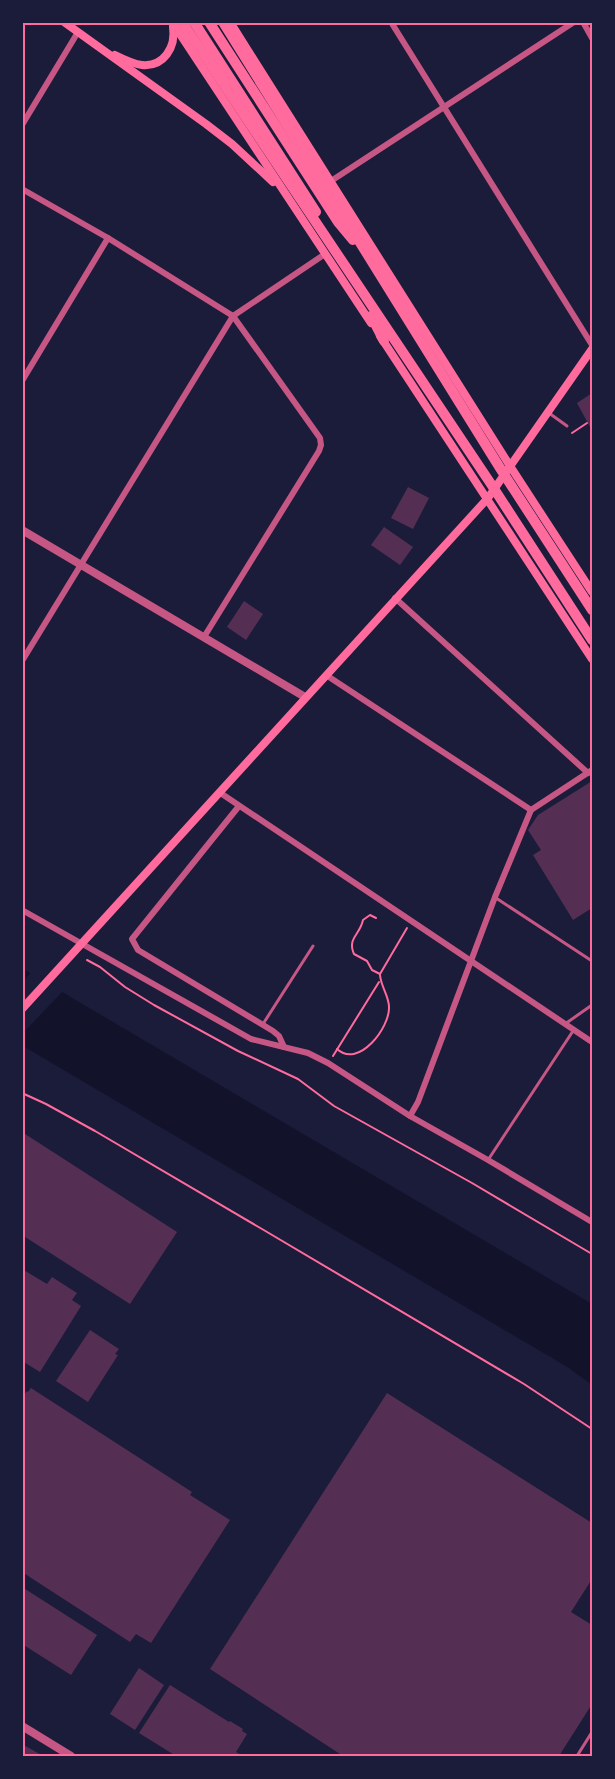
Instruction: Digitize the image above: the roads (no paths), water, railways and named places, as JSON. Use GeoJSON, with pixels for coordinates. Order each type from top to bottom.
{"type":"FeatureCollection","features":[{"type":"Feature","properties":{"kind":"highway"},"geometry":{"type":"LineString","coordinates":[[182,22],[491,484],[592,640]]}},
{"type":"Feature","properties":{"kind":"highway"},"geometry":{"type":"LineString","coordinates":[[194,22],[327,229],[384,341]]}},
{"type":"Feature","properties":{"kind":"highway"},"geometry":{"type":"LineString","coordinates":[[209,22],[338,222],[416,317]]}},
{"type":"Feature","properties":{"kind":"highway"},"geometry":{"type":"LineString","coordinates":[[223,22],[500,468],[592,610]]}},
{"type":"Feature","properties":{"kind":"main road"},"geometry":{"type":"LineString","coordinates":[[64,22],[232,144],[282,190]]}},
{"type":"Feature","properties":{"kind":"main road"},"geometry":{"type":"LineString","coordinates":[[230,22],[592,592]]}},
{"type":"Feature","properties":{"kind":"main road"},"geometry":{"type":"LineString","coordinates":[[104,50],[130,62],[152,65],[166,56],[173,45],[172,23]]}},
{"type":"Feature","properties":{"kind":"main road"},"geometry":{"type":"LineString","coordinates":[[172,23],[488,498],[592,659]]}},
{"type":"Feature","properties":{"kind":"main road"},"geometry":{"type":"LineString","coordinates":[[22,1009],[488,498],[592,350]]}},
{"type":"Feature","properties":{"kind":"street"},"geometry":{"type":"LineString","coordinates":[[391,22],[592,345]]}},
{"type":"Feature","properties":{"kind":"street"},"geometry":{"type":"LineString","coordinates":[[331,181],[574,22]]}},
{"type":"Feature","properties":{"kind":"street"},"geometry":{"type":"LineString","coordinates":[[583,22],[592,38]]}},
{"type":"Feature","properties":{"kind":"street"},"geometry":{"type":"LineString","coordinates":[[22,125],[78,32]]}},
{"type":"Feature","properties":{"kind":"street"},"geometry":{"type":"LineString","coordinates":[[22,189],[108,238],[232,316],[320,438],[319,451],[204,638]]}},
{"type":"Feature","properties":{"kind":"street"},"geometry":{"type":"LineString","coordinates":[[22,381],[108,238]]}},
{"type":"Feature","properties":{"kind":"street"},"geometry":{"type":"LineString","coordinates":[[22,661],[232,316],[325,254]]}},
{"type":"Feature","properties":{"kind":"street"},"geometry":{"type":"LineString","coordinates":[[22,530],[305,697]]}},
{"type":"Feature","properties":{"kind":"street"},"geometry":{"type":"LineString","coordinates":[[395,598],[590,772],[531,810],[495,897],[418,1102],[410,1116]]}},
{"type":"Feature","properties":{"kind":"street"},"geometry":{"type":"LineString","coordinates":[[326,675],[531,810]]}},
{"type":"Feature","properties":{"kind":"street"},"geometry":{"type":"LineString","coordinates":[[219,792],[592,1042]]}},
{"type":"Feature","properties":{"kind":"street"},"geometry":{"type":"LineString","coordinates":[[239,806],[132,939],[138,950],[263,1024],[279,1036],[284,1047]]}},
{"type":"Feature","properties":{"kind":"street"},"geometry":{"type":"LineString","coordinates":[[22,910],[251,1039],[308,1053],[328,1063],[410,1116],[592,1222]]}},
{"type":"Feature","properties":{"kind":"street"},"geometry":{"type":"LineString","coordinates":[[22,1726],[71,1756]]}},
{"type":"Feature","properties":{"kind":"lane"},"geometry":{"type":"LineString","coordinates":[[548,413],[567,426]]}},
{"type":"Feature","properties":{"kind":"lane"},"geometry":{"type":"LineString","coordinates":[[495,897],[592,961]]}},
{"type":"Feature","properties":{"kind":"lane"},"geometry":{"type":"LineString","coordinates":[[263,1024],[313,946]]}},
{"type":"Feature","properties":{"kind":"lane"},"geometry":{"type":"LineString","coordinates":[[565,1024],[592,1005]]}},
{"type":"Feature","properties":{"kind":"lane"},"geometry":{"type":"LineString","coordinates":[[488,1160],[574,1030]]}},
{"type":"Feature","properties":{"kind":"lane"},"geometry":{"type":"LineString","coordinates":[[577,1756],[592,1732]]}}]}
